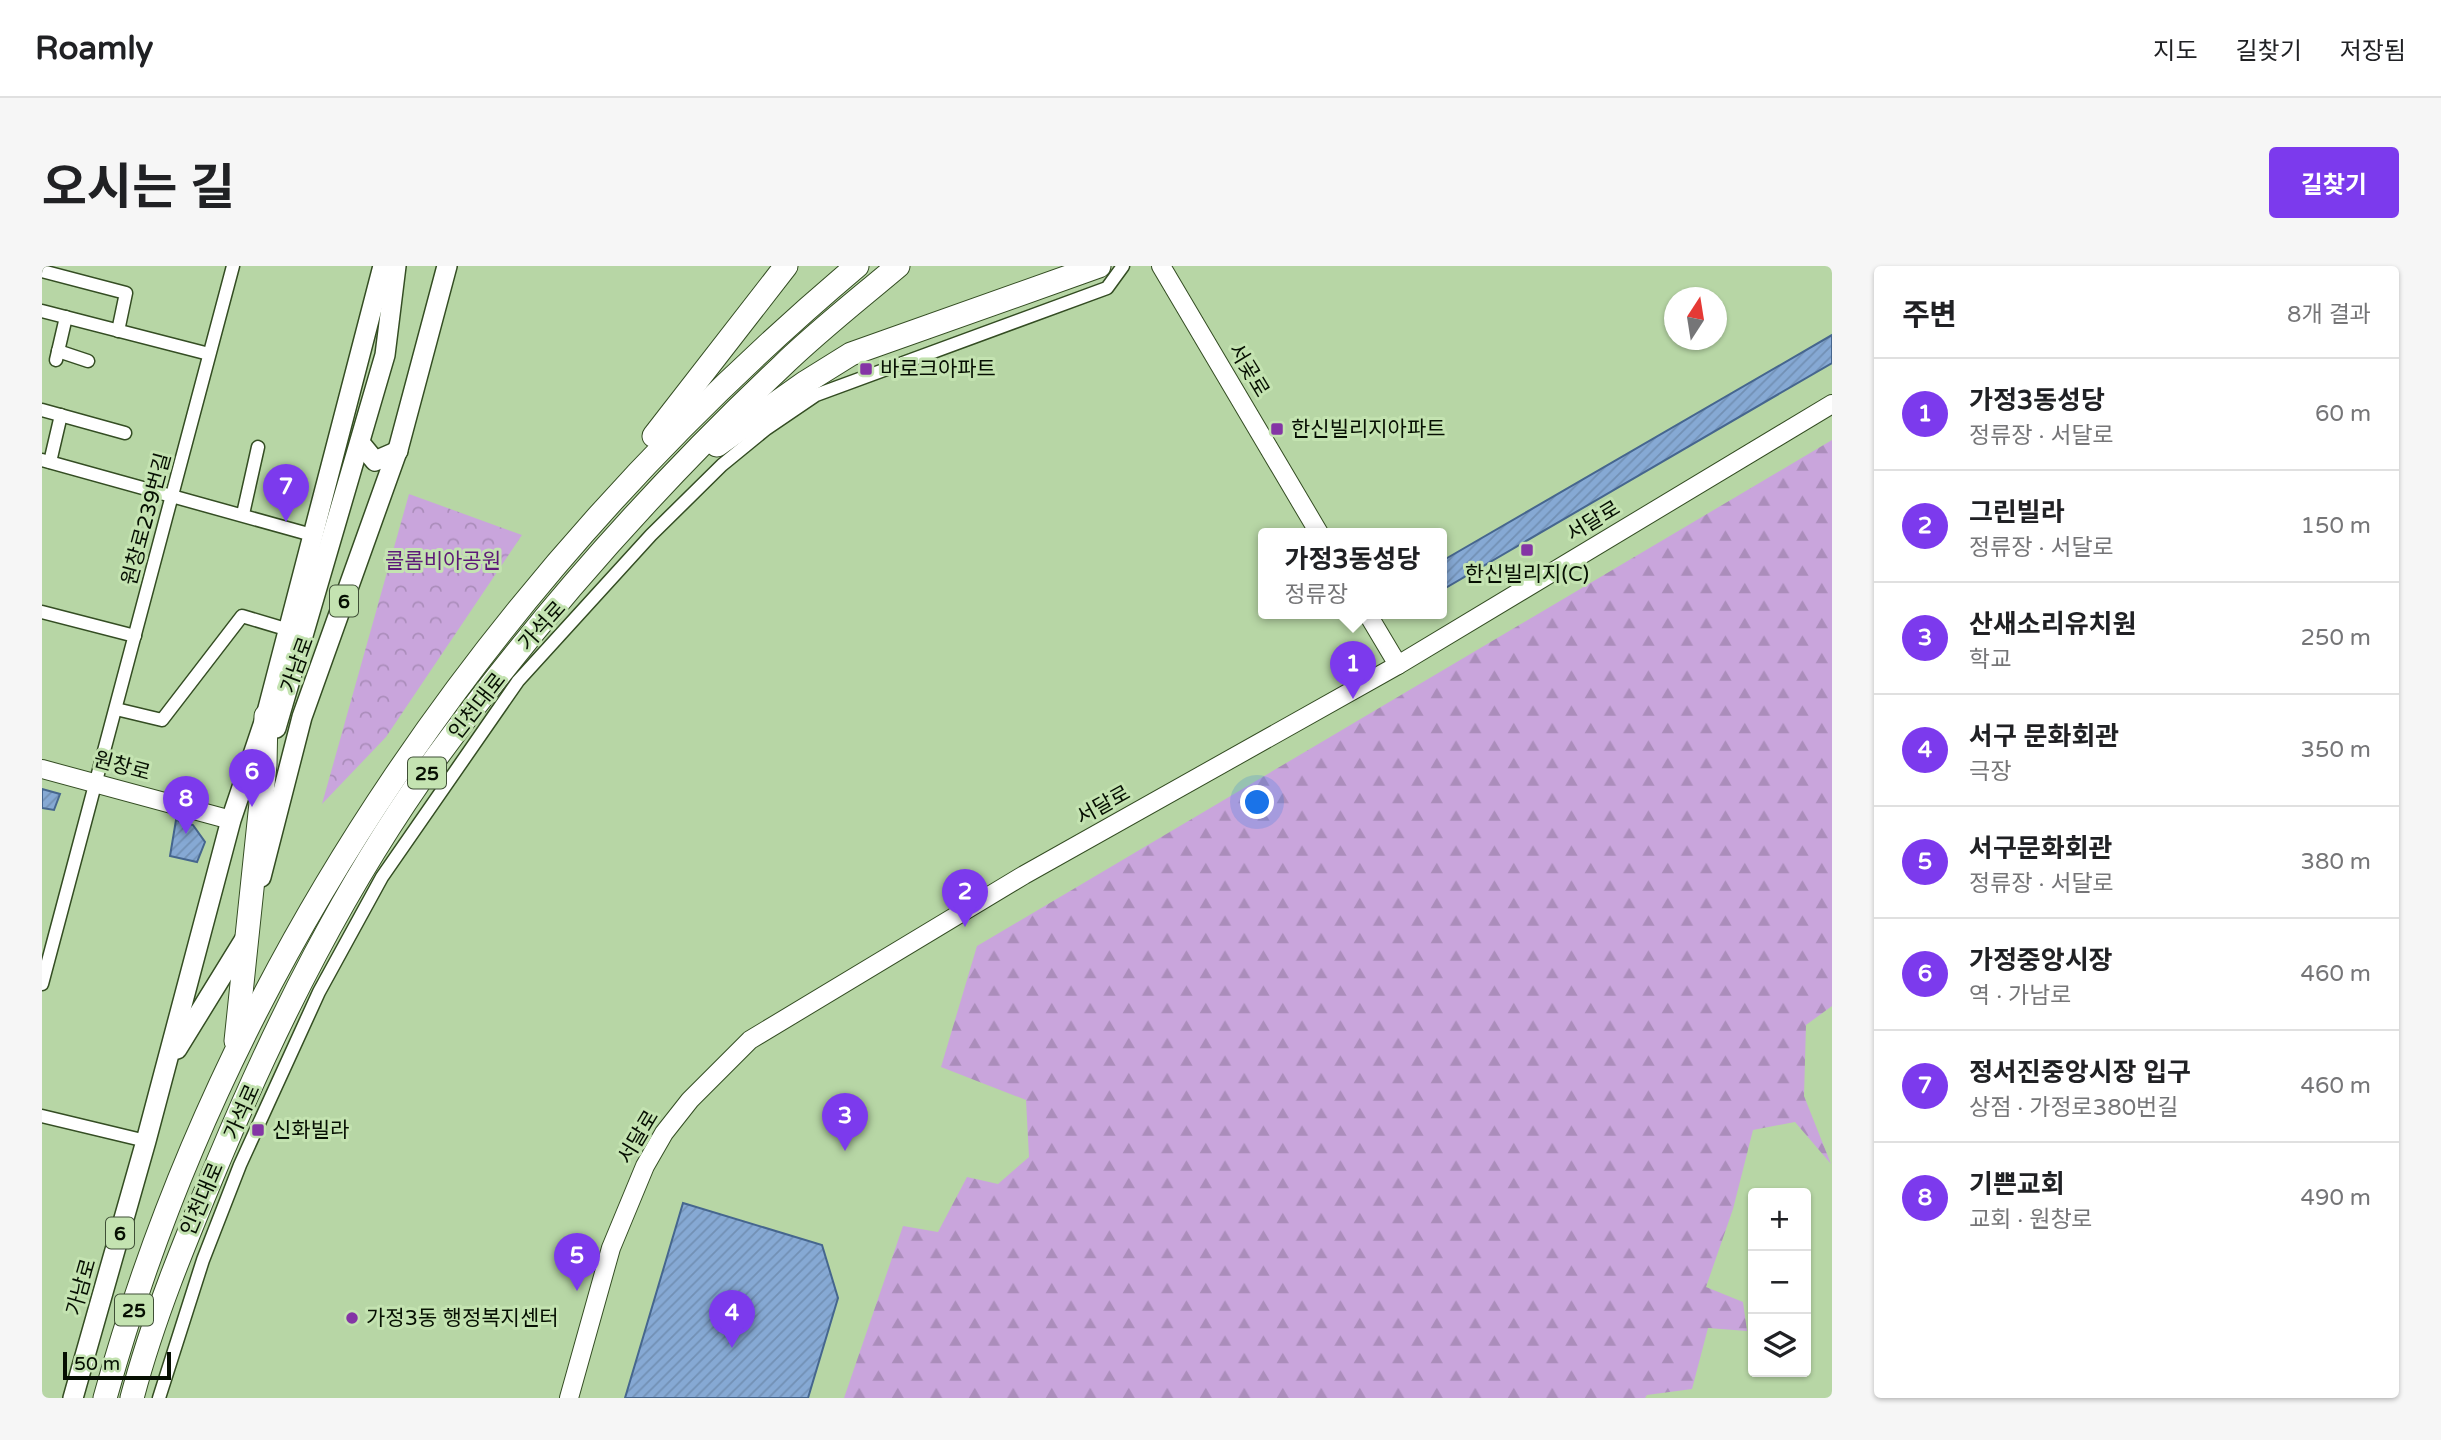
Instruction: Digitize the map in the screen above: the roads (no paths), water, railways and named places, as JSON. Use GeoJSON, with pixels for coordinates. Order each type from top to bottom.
{"type":"FeatureCollection","features":[{"type":"Feature","properties":{"kind":"highway"},"geometry":{"type":"LineString","coordinates":[[566,549],[786,266]]}},
{"type":"Feature","properties":{"kind":"highway","name":"인천대로"},"geometry":{"type":"LineString","coordinates":[[105,1398],[163,1222],[234,1054],[285,954],[419,741],[491,642],[566,549],[701,406],[857,266]]}},
{"type":"Feature","properties":{"kind":"highway","name":"인천대로"},"geometry":{"type":"LineString","coordinates":[[132,1398],[185,1240],[240,1110],[301,978],[363,871],[453,737],[602,553],[676,472],[783,365],[898,266]]}},
{"type":"Feature","properties":{"kind":"highway"},"geometry":{"type":"LineString","coordinates":[[676,472],[851,354],[1099,266]]}},
{"type":"Feature","properties":{"kind":"highway"},"geometry":{"type":"LineString","coordinates":[[234,1054],[265,765],[266,716]]}},
{"type":"Feature","properties":{"kind":"main road","name":"가남로"},"geometry":{"type":"LineString","coordinates":[[73,1398],[146,1141],[231,820],[266,716],[383,266]]}},
{"type":"Feature","properties":{"kind":"main road"},"geometry":{"type":"LineString","coordinates":[[265,765],[385,355],[396,266]]}},
{"type":"Feature","properties":{"kind":"main road","name":"가남로"},"geometry":{"type":"LineString","coordinates":[[166,1067],[246,937],[302,717],[398,451],[447,266]]}},
{"type":"Feature","properties":{"kind":"main road"},"geometry":{"type":"LineString","coordinates":[[360,444],[375,461],[398,451]]}},
{"type":"Feature","properties":{"kind":"street","name":"원창로239번길"},"geometry":{"type":"LineString","coordinates":[[42,984],[46,951],[97,782],[233,266]]}},
{"type":"Feature","properties":{"kind":"street","name":"가석로"},"geometry":{"type":"LineString","coordinates":[[159,1398],[204,1261],[240,1165],[320,992],[382,877],[518,681],[651,535],[722,465],[766,429],[816,395],[1107,288],[1123,266]]}},
{"type":"Feature","properties":{"kind":"street","name":"서곶로"},"geometry":{"type":"LineString","coordinates":[[1161,266],[1316,528]]}},
{"type":"Feature","properties":{"kind":"street"},"geometry":{"type":"LineString","coordinates":[[42,271],[126,293],[118,331]]}},
{"type":"Feature","properties":{"kind":"street"},"geometry":{"type":"LineString","coordinates":[[42,311],[209,355]]}},
{"type":"Feature","properties":{"kind":"street"},"geometry":{"type":"LineString","coordinates":[[66,317],[57,355],[88,361]]}},
{"type":"Feature","properties":{"kind":"street","name":"서달로"},"geometry":{"type":"LineString","coordinates":[[569,1398],[611,1248],[633,1190],[664,1133],[726,1062],[750,1040],[1024,875],[1398,665],[1832,404]]}},
{"type":"Feature","properties":{"kind":"street"},"geometry":{"type":"LineString","coordinates":[[42,410],[125,433]]}},
{"type":"Feature","properties":{"kind":"street"},"geometry":{"type":"LineString","coordinates":[[61,415],[46,461],[313,535]]}},
{"type":"Feature","properties":{"kind":"street"},"geometry":{"type":"LineString","coordinates":[[243,514],[258,447]]}},
{"type":"Feature","properties":{"kind":"street"},"geometry":{"type":"LineString","coordinates":[[42,612],[135,636]]}},
{"type":"Feature","properties":{"kind":"street","name":"가남로"},"geometry":{"type":"LineString","coordinates":[[116,709],[162,720],[242,616],[289,631]]}},
{"type":"Feature","properties":{"kind":"street"},"geometry":{"type":"LineString","coordinates":[[1371,619],[1398,665]]}},
{"type":"Feature","properties":{"kind":"street","name":"원창로"},"geometry":{"type":"LineString","coordinates":[[42,769],[231,820]]}},
{"type":"Feature","properties":{"kind":"street"},"geometry":{"type":"LineString","coordinates":[[42,1116],[146,1141]]}},
{"type":"Feature","properties":{"kind":"place","name":"바로크아파트"},"geometry":{"type":"Point","coordinates":[866,369]}},
{"type":"Feature","properties":{"kind":"place","name":"한신빌리지아파트"},"geometry":{"type":"Point","coordinates":[1277,429]}},
{"type":"Feature","properties":{"kind":"place","name":"정서진중앙시장 입구"},"geometry":{"type":"Point","coordinates":[286,522]}},
{"type":"Feature","properties":{"kind":"place","name":"한신빌리지(C)"},"geometry":{"type":"Point","coordinates":[1527,550]}},
{"type":"Feature","properties":{"kind":"place","name":"가정3동성당"},"geometry":{"type":"Point","coordinates":[1353,699]}},
{"type":"Feature","properties":{"kind":"place","name":"가정중앙시장"},"geometry":{"type":"Point","coordinates":[252,807]}},
{"type":"Feature","properties":{"kind":"place","name":"기쁜교회"},"geometry":{"type":"Point","coordinates":[186,834]}},
{"type":"Feature","properties":{"kind":"place","name":"그린빌라"},"geometry":{"type":"Point","coordinates":[965,927]}},
{"type":"Feature","properties":{"kind":"place","name":"신화빌라"},"geometry":{"type":"Point","coordinates":[258,1130]}},
{"type":"Feature","properties":{"kind":"place","name":"산새소리유치원"},"geometry":{"type":"Point","coordinates":[845,1151]}},
{"type":"Feature","properties":{"kind":"place","name":"서구문화회관"},"geometry":{"type":"Point","coordinates":[577,1291]}},
{"type":"Feature","properties":{"kind":"place","name":"가정3동 행정복지센터"},"geometry":{"type":"Point","coordinates":[352,1318]}},
{"type":"Feature","properties":{"kind":"place","name":"서구 문화회관"},"geometry":{"type":"Point","coordinates":[732,1348]}},
{"type":"Feature","properties":{"kind":"park label","name":"콜롬비아공원"},"geometry":{"type":"Point","coordinates":[443,561]}}]}
